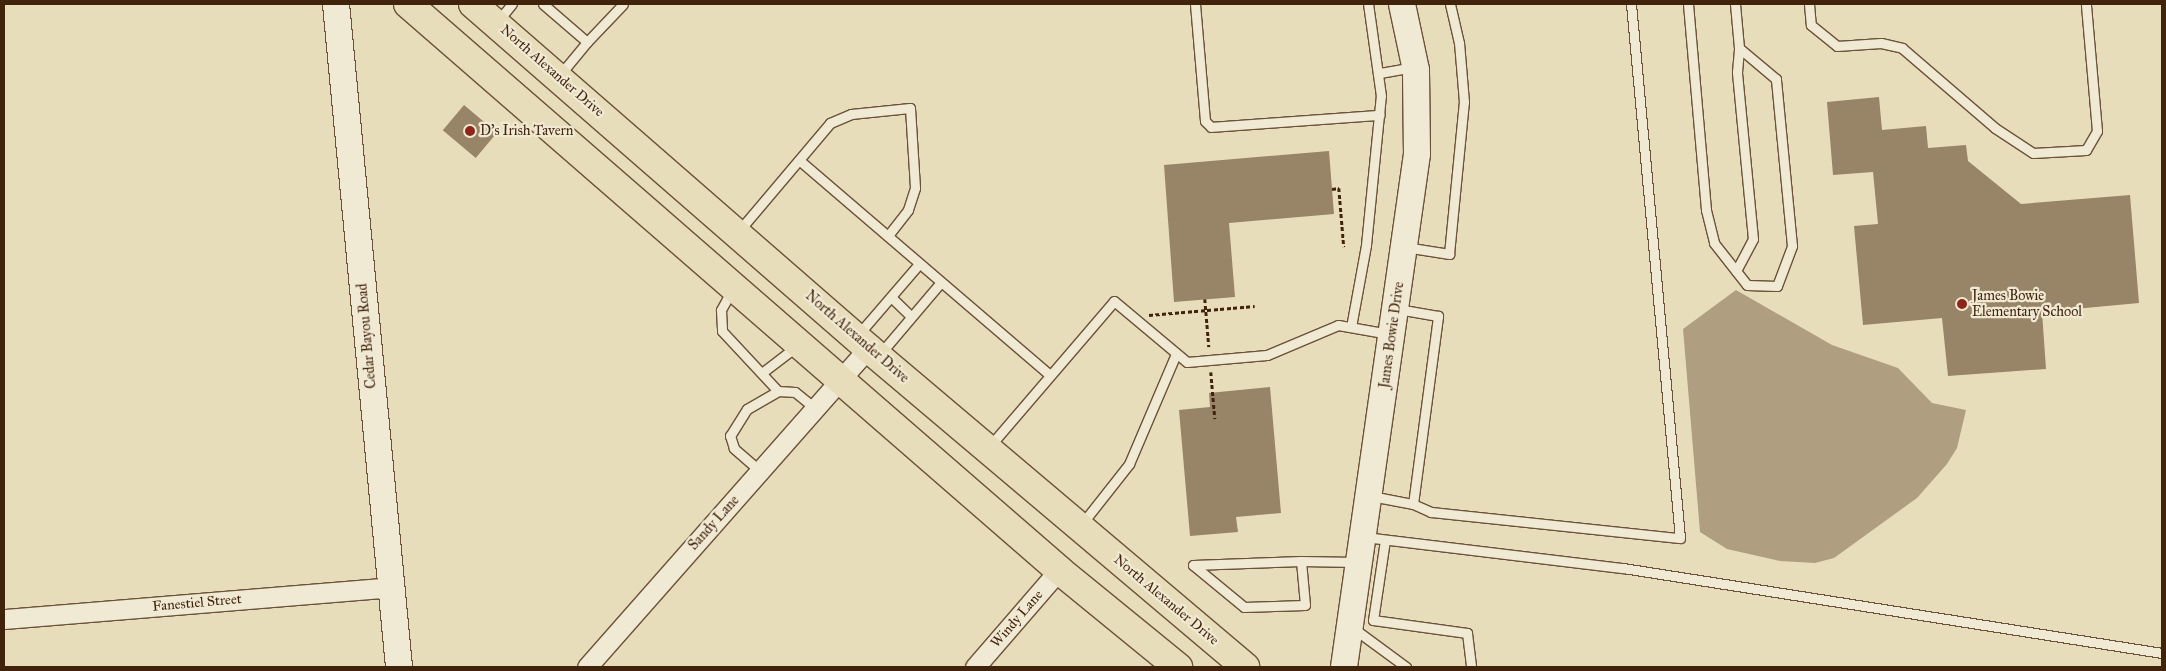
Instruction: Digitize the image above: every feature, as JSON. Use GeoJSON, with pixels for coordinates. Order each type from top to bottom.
{"type":"FeatureCollection","features":[{"type":"Feature","properties":{"kind":"main road"},"geometry":{"type":"LineString","coordinates":[[408,4],[531,107],[1059,570],[1178,667]]}},
{"type":"Feature","properties":{"kind":"main road","name":"North Alexander Drive"},"geometry":{"type":"LineString","coordinates":[[473,4],[504,13],[559,76],[867,347],[1245,667]]}},
{"type":"Feature","properties":{"kind":"main road"},"geometry":{"type":"LineString","coordinates":[[531,107],[559,76]]}},
{"type":"Feature","properties":{"kind":"main road"},"geometry":{"type":"LineString","coordinates":[[960,484],[987,449]]}},
{"type":"Feature","properties":{"kind":"street","name":"Cedar Bayou Road"},"geometry":{"type":"LineString","coordinates":[[336,4],[399,667]]}},
{"type":"Feature","properties":{"kind":"street","name":"James Bowie Drive"},"geometry":{"type":"LineString","coordinates":[[1344,667],[1365,628],[1369,546],[1368,496],[1392,335],[1420,116],[1415,67],[1402,4]]}},
{"type":"Feature","properties":{"kind":"street","name":"Sandy Lane"},"geometry":{"type":"LineString","coordinates":[[587,667],[842,380],[867,347]]}},
{"type":"Feature","properties":{"kind":"street","name":"Windy Lane"},"geometry":{"type":"LineString","coordinates":[[975,667],[1059,570]]}},
{"type":"Feature","properties":{"kind":"street","name":"Fanestiel Street"},"geometry":{"type":"LineString","coordinates":[[4,619],[391,587]]}},
{"type":"Feature","properties":{"kind":"lane"},"geometry":{"type":"LineString","coordinates":[[543,4],[587,42]]}},
{"type":"Feature","properties":{"kind":"lane"},"geometry":{"type":"LineString","coordinates":[[559,76],[622,4]]}},
{"type":"Feature","properties":{"kind":"lane"},"geometry":{"type":"LineString","coordinates":[[1195,4],[1205,122],[1211,128],[1380,114]]}},
{"type":"Feature","properties":{"kind":"lane"},"geometry":{"type":"LineString","coordinates":[[1351,326],[1366,245],[1380,114],[1380,72],[1368,4]]}},
{"type":"Feature","properties":{"kind":"lane"},"geometry":{"type":"LineString","coordinates":[[1404,247],[1449,254],[1464,102],[1459,43],[1450,4]]}},
{"type":"Feature","properties":{"kind":"lane"},"geometry":{"type":"LineString","coordinates":[[1368,496],[1413,504],[1432,512],[1680,538],[1631,4]]}},
{"type":"Feature","properties":{"kind":"lane"},"geometry":{"type":"LineString","coordinates":[[1688,4],[1706,210],[1714,244],[1747,285],[1777,286],[1792,246],[1776,79],[1739,48]]}},
{"type":"Feature","properties":{"kind":"lane"},"geometry":{"type":"LineString","coordinates":[[1736,4],[1739,48],[1737,72],[1754,239],[1736,271]]}},
{"type":"Feature","properties":{"kind":"lane"},"geometry":{"type":"LineString","coordinates":[[1809,4],[1811,25],[1838,46],[1881,43],[1902,48],[1995,128],[2032,153],[2086,150],[2098,131],[2086,4]]}},
{"type":"Feature","properties":{"kind":"lane"},"geometry":{"type":"LineString","coordinates":[[1380,72],[1415,67]]}},
{"type":"Feature","properties":{"kind":"lane"},"geometry":{"type":"LineString","coordinates":[[738,232],[823,129],[839,118],[910,108],[915,188],[908,210],[888,236]]}},
{"type":"Feature","properties":{"kind":"lane"},"geometry":{"type":"LineString","coordinates":[[799,160],[1050,375]]}},
{"type":"Feature","properties":{"kind":"lane"},"geometry":{"type":"LineString","coordinates":[[867,347],[891,296],[919,264]]}},
{"type":"Feature","properties":{"kind":"lane"},"geometry":{"type":"LineString","coordinates":[[867,347],[911,316],[940,282]]}},
{"type":"Feature","properties":{"kind":"lane"},"geometry":{"type":"LineString","coordinates":[[734,286],[721,310],[722,331],[763,372],[778,391]]}},
{"type":"Feature","properties":{"kind":"lane"},"geometry":{"type":"LineString","coordinates":[[891,296],[911,316]]}},
{"type":"Feature","properties":{"kind":"lane"},"geometry":{"type":"LineString","coordinates":[[987,449],[1114,301],[1176,354],[1191,362],[1267,355],[1330,327],[1351,326],[1392,335]]}},
{"type":"Feature","properties":{"kind":"lane"},"geometry":{"type":"LineString","coordinates":[[1395,309],[1438,316],[1413,504]]}},
{"type":"Feature","properties":{"kind":"lane"},"geometry":{"type":"LineString","coordinates":[[763,372],[800,343]]}},
{"type":"Feature","properties":{"kind":"lane"},"geometry":{"type":"LineString","coordinates":[[1079,527],[1126,469],[1176,354]]}},
{"type":"Feature","properties":{"kind":"lane"},"geometry":{"type":"LineString","coordinates":[[760,472],[734,448],[730,436],[747,409],[778,391],[795,392],[816,409]]}},
{"type":"Feature","properties":{"kind":"lane"},"geometry":{"type":"LineString","coordinates":[[1369,546],[1365,628],[1406,667]]}},
{"type":"Feature","properties":{"kind":"lane"},"geometry":{"type":"LineString","coordinates":[[1301,561],[1305,605],[1244,607],[1193,565],[1301,561],[1369,546],[1624,568],[1751,590],[1895,608],[2080,644],[2162,653]]}},
{"type":"Feature","properties":{"kind":"lane"},"geometry":{"type":"LineString","coordinates":[[1365,628],[1467,633],[1471,667]]}},
{"type":"Feature","properties":{"kind":"path"},"geometry":{"type":"LineString","coordinates":[[1332,189],[1339,188],[1344,247]]}},
{"type":"Feature","properties":{"kind":"path"},"geometry":{"type":"LineString","coordinates":[[1205,299],[1209,350]]}},
{"type":"Feature","properties":{"kind":"path"},"geometry":{"type":"LineString","coordinates":[[1147,315],[1255,306]]}},
{"type":"Feature","properties":{"kind":"path"},"geometry":{"type":"LineString","coordinates":[[1211,370],[1214,419]]}},
{"type":"Feature","properties":{"kind":"shaded area"},"geometry":{"type":"Polygon","coordinates":[[[1736,290],[1832,345],[1898,368],[1932,403],[1966,410],[1957,448],[1947,464],[1917,498],[1834,558],[1815,563],[1780,561],[1727,549],[1700,532],[1683,329],[1736,290]]]}},
{"type":"Feature","properties":{"kind":"building"},"geometry":{"type":"Polygon","coordinates":[[[1879,97],[1882,130],[1926,126],[1928,148],[1966,145],[1968,161],[2021,204],[2130,195],[2139,303],[2042,312],[2046,369],[1948,376],[1942,318],[1863,325],[1854,226],[1878,224],[1873,172],[1833,175],[1827,102],[1879,97]]]}},
{"type":"Feature","properties":{"kind":"building","name":"D's Irish Tavern"},"geometry":{"type":"Polygon","coordinates":[[[464,105],[497,133],[476,158],[443,130],[464,105]]]}},
{"type":"Feature","properties":{"kind":"building"},"geometry":{"type":"Polygon","coordinates":[[[1329,151],[1334,214],[1229,223],[1235,297],[1174,302],[1164,165],[1329,151]]]}},
{"type":"Feature","properties":{"kind":"building"},"geometry":{"type":"Polygon","coordinates":[[[1270,387],[1281,513],[1236,517],[1238,532],[1190,536],[1179,410],[1210,407],[1209,393],[1270,387]]]}},
{"type":"Feature","properties":{"kind":"place","name":"D's Irish Tavern"},"geometry":{"type":"Point","coordinates":[470,131]}},
{"type":"Feature","properties":{"kind":"place","name":"James Bowie Elementary School"},"geometry":{"type":"Point","coordinates":[1962,304]}}]}
